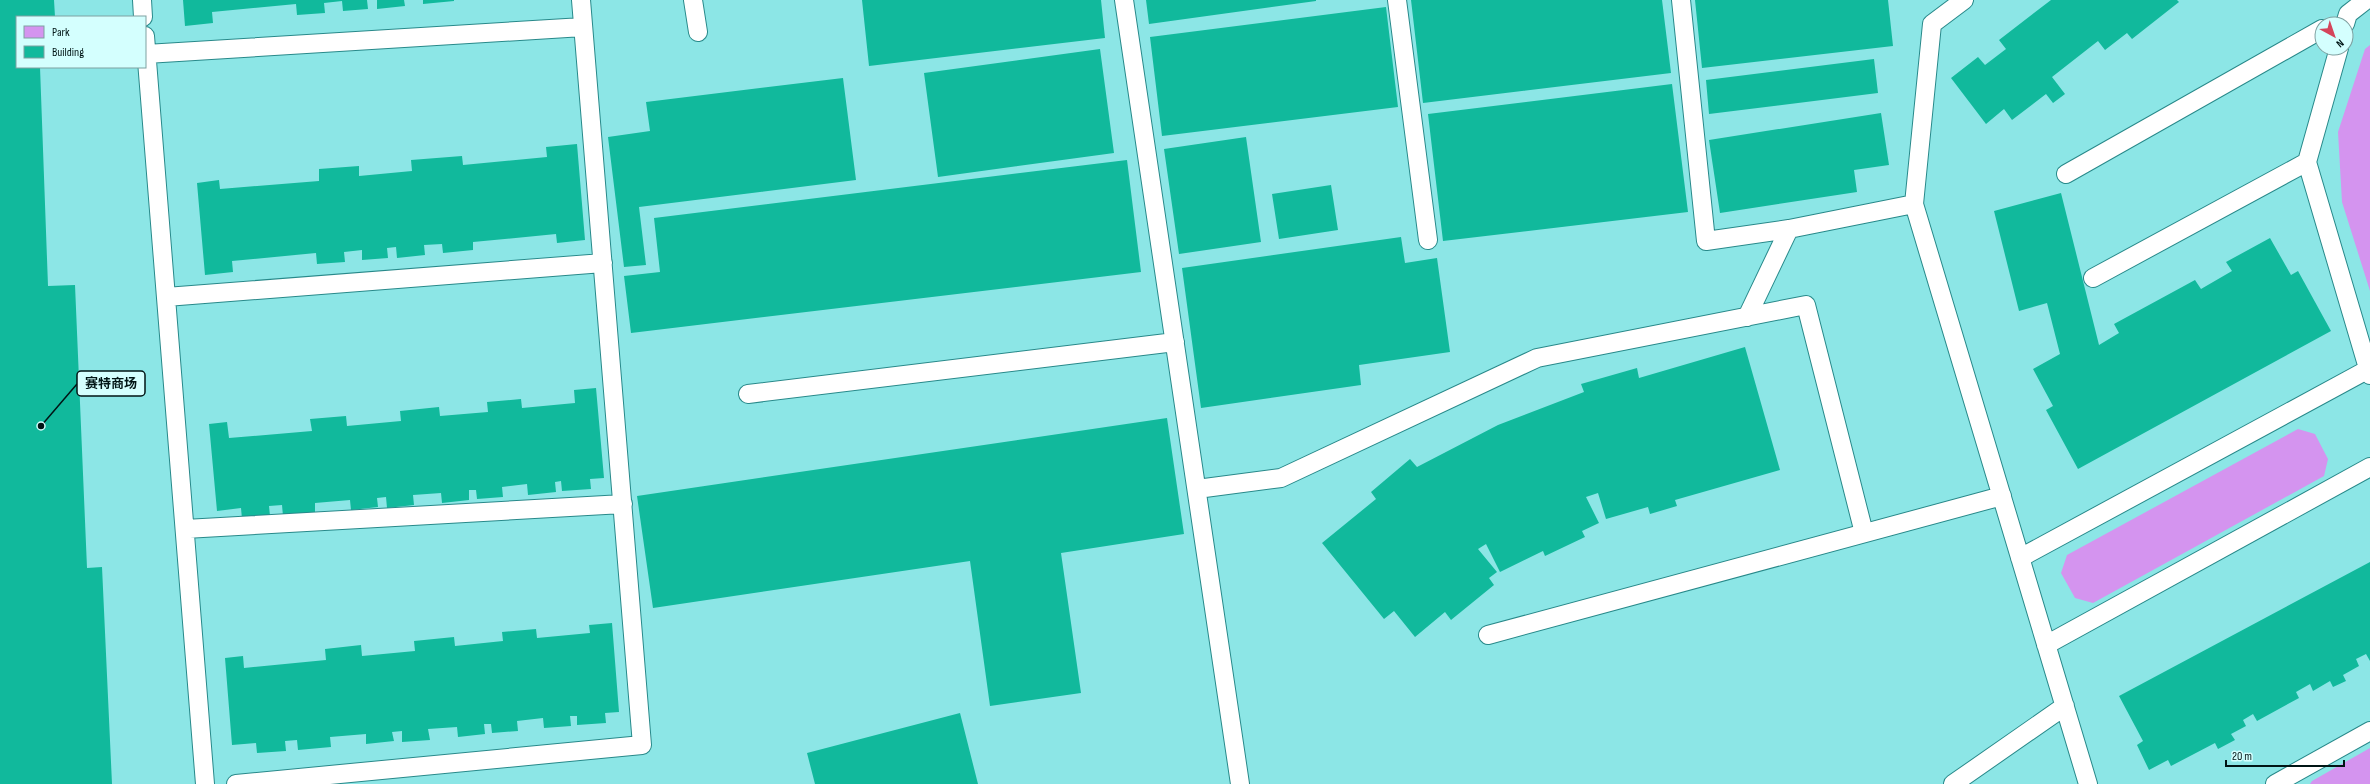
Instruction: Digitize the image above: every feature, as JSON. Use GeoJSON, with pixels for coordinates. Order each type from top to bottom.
{"type":"FeatureCollection","features":[{"type":"Feature","properties":{"kind":"lane"},"geometry":{"type":"LineString","coordinates":[[142,0],[144,16]]}},
{"type":"Feature","properties":{"kind":"lane"},"geometry":{"type":"LineString","coordinates":[[236,784],[642,746],[581,0]]}},
{"type":"Feature","properties":{"kind":"lane"},"geometry":{"type":"LineString","coordinates":[[693,0],[698,32]]}},
{"type":"Feature","properties":{"kind":"lane"},"geometry":{"type":"LineString","coordinates":[[1124,0],[1240,784]]}},
{"type":"Feature","properties":{"kind":"lane"},"geometry":{"type":"LineString","coordinates":[[1397,0],[1428,240]]}},
{"type":"Feature","properties":{"kind":"lane"},"geometry":{"type":"LineString","coordinates":[[1680,0],[1706,241],[1789,229],[1914,204]]}},
{"type":"Feature","properties":{"kind":"lane"},"geometry":{"type":"LineString","coordinates":[[1964,0],[1932,24],[1914,204],[2088,784]]}},
{"type":"Feature","properties":{"kind":"lane"},"geometry":{"type":"LineString","coordinates":[[2350,16],[2366,0]]}},
{"type":"Feature","properties":{"kind":"lane"},"geometry":{"type":"LineString","coordinates":[[205,784],[146,54],[584,27]]}},
{"type":"Feature","properties":{"kind":"lane"},"geometry":{"type":"LineString","coordinates":[[2066,174],[2314,34]]}},
{"type":"Feature","properties":{"kind":"lane"},"geometry":{"type":"LineString","coordinates":[[2020,558],[2368,373],[2307,162],[2337,56]]}},
{"type":"Feature","properties":{"kind":"lane"},"geometry":{"type":"LineString","coordinates":[[2093,278],[2307,162]]}},
{"type":"Feature","properties":{"kind":"lane"},"geometry":{"type":"LineString","coordinates":[[1747,317],[1789,229]]}},
{"type":"Feature","properties":{"kind":"lane"},"geometry":{"type":"LineString","coordinates":[[166,298],[603,263]]}},
{"type":"Feature","properties":{"kind":"lane"},"geometry":{"type":"LineString","coordinates":[[1197,489],[1281,478],[1537,358],[1806,305],[1864,533]]}},
{"type":"Feature","properties":{"kind":"lane"},"geometry":{"type":"LineString","coordinates":[[748,394],[1175,342]]}},
{"type":"Feature","properties":{"kind":"lane"},"geometry":{"type":"LineString","coordinates":[[2046,645],[2370,467]]}},
{"type":"Feature","properties":{"kind":"lane"},"geometry":{"type":"LineString","coordinates":[[1488,635],[2002,496]]}},
{"type":"Feature","properties":{"kind":"lane"},"geometry":{"type":"LineString","coordinates":[[184,529],[623,504]]}},
{"type":"Feature","properties":{"kind":"lane"},"geometry":{"type":"LineString","coordinates":[[1953,784],[2065,706]]}},
{"type":"Feature","properties":{"kind":"lane"},"geometry":{"type":"LineString","coordinates":[[2275,784],[2370,731]]}},
{"type":"Feature","properties":{"kind":"green space"},"geometry":{"type":"Polygon","coordinates":[[[2370,45],[2370,291],[2342,202],[2338,132],[2365,49],[2370,45]]]}},
{"type":"Feature","properties":{"kind":"green space"},"geometry":{"type":"Polygon","coordinates":[[[2298,429],[2315,434],[2328,459],[2324,476],[2093,603],[2075,598],[2061,573],[2067,555],[2298,429]]]}},
{"type":"Feature","properties":{"kind":"green space"},"geometry":{"type":"Polygon","coordinates":[[[2370,748],[2370,784],[2310,784],[2312,781],[2370,748]]]}},
{"type":"Feature","properties":{"kind":"building"},"geometry":{"type":"Polygon","coordinates":[[[0,0],[54,0],[55,16],[16,16],[16,68],[40,68],[48,286],[75,285],[87,568],[102,567],[112,784],[0,784],[0,0]]]}},
{"type":"Feature","properties":{"kind":"building"},"geometry":{"type":"Polygon","coordinates":[[[183,0],[367,0],[368,9],[343,11],[342,1],[324,3],[325,13],[297,15],[296,4],[212,12],[213,23],[185,26],[183,0]]]}},
{"type":"Feature","properties":{"kind":"building"},"geometry":{"type":"Polygon","coordinates":[[[377,0],[404,0],[405,6],[377,9],[377,0]]]}},
{"type":"Feature","properties":{"kind":"building"},"geometry":{"type":"Polygon","coordinates":[[[423,0],[454,0],[454,1],[423,4],[423,0]]]}},
{"type":"Feature","properties":{"kind":"building"},"geometry":{"type":"Polygon","coordinates":[[[862,0],[1101,0],[1105,38],[869,66],[862,0]]]}},
{"type":"Feature","properties":{"kind":"building"},"geometry":{"type":"Polygon","coordinates":[[[1146,0],[1316,0],[1316,1],[1149,24],[1146,0]]]}},
{"type":"Feature","properties":{"kind":"building"},"geometry":{"type":"Polygon","coordinates":[[[1411,0],[1662,0],[1671,73],[1423,103],[1411,0]]]}},
{"type":"Feature","properties":{"kind":"building"},"geometry":{"type":"Polygon","coordinates":[[[1695,0],[1888,0],[1893,46],[1702,68],[1695,0]]]}},
{"type":"Feature","properties":{"kind":"building"},"geometry":{"type":"Polygon","coordinates":[[[2051,0],[2177,0],[2179,2],[2132,39],[2127,33],[2105,50],[2098,41],[2052,77],[2065,94],[2053,103],[2046,94],[2012,120],[2004,109],[1986,124],[1951,78],[1978,57],[1985,65],[2006,49],[1999,40],[2051,0]]]}},
{"type":"Feature","properties":{"kind":"building"},"geometry":{"type":"Polygon","coordinates":[[[1386,7],[1398,107],[1162,136],[1150,37],[1386,7]]]}},
{"type":"Feature","properties":{"kind":"building"},"geometry":{"type":"Polygon","coordinates":[[[1100,49],[1114,153],[938,177],[924,73],[1100,49]]]}},
{"type":"Feature","properties":{"kind":"building"},"geometry":{"type":"Polygon","coordinates":[[[1874,59],[1878,93],[1709,114],[1706,80],[1874,59]]]}},
{"type":"Feature","properties":{"kind":"building"},"geometry":{"type":"Polygon","coordinates":[[[843,78],[856,180],[639,207],[646,265],[624,267],[608,137],[650,131],[646,102],[843,78]]]}},
{"type":"Feature","properties":{"kind":"building"},"geometry":{"type":"Polygon","coordinates":[[[1672,84],[1688,212],[1443,241],[1428,114],[1672,84]]]}},
{"type":"Feature","properties":{"kind":"building"},"geometry":{"type":"Polygon","coordinates":[[[1881,113],[1889,165],[1854,170],[1857,192],[1720,213],[1709,140],[1881,113]]]}},
{"type":"Feature","properties":{"kind":"building"},"geometry":{"type":"Polygon","coordinates":[[[1246,137],[1261,242],[1179,254],[1164,149],[1246,137]]]}},
{"type":"Feature","properties":{"kind":"building"},"geometry":{"type":"Polygon","coordinates":[[[577,144],[585,240],[557,243],[556,234],[473,242],[473,250],[443,253],[442,244],[424,245],[425,255],[397,258],[396,247],[387,248],[388,258],[362,260],[362,250],[344,252],[345,262],[317,264],[316,253],[232,261],[233,272],[205,275],[197,183],[219,180],[220,189],[319,181],[319,169],[359,166],[359,176],[412,171],[411,160],[462,156],[463,165],[547,157],[546,147],[577,144]]]}},
{"type":"Feature","properties":{"kind":"building"},"geometry":{"type":"Polygon","coordinates":[[[1127,160],[1141,272],[631,333],[624,276],[660,272],[654,218],[1127,160]]]}},
{"type":"Feature","properties":{"kind":"building"},"geometry":{"type":"Polygon","coordinates":[[[1331,185],[1338,230],[1279,239],[1272,194],[1331,185]]]}},
{"type":"Feature","properties":{"kind":"building"},"geometry":{"type":"Polygon","coordinates":[[[2061,193],[2099,345],[2119,333],[2114,324],[2195,280],[2201,289],[2232,271],[2226,262],[2270,238],[2291,275],[2298,271],[2331,331],[2078,469],[2046,410],[2053,406],[2033,369],[2060,354],[2047,303],[2019,311],[1994,211],[2061,193]]]}},
{"type":"Feature","properties":{"kind":"building"},"geometry":{"type":"Polygon","coordinates":[[[1401,237],[1405,263],[1437,258],[1450,352],[1359,365],[1361,385],[1201,408],[1182,268],[1401,237]]]}},
{"type":"Feature","properties":{"kind":"building"},"geometry":{"type":"Polygon","coordinates":[[[1745,347],[1780,470],[1675,500],[1677,506],[1650,514],[1648,507],[1606,519],[1598,493],[1586,497],[1599,523],[1582,531],[1585,537],[1545,556],[1543,551],[1500,572],[1486,544],[1478,549],[1497,572],[1489,578],[1494,585],[1451,620],[1445,612],[1415,637],[1394,611],[1384,619],[1322,543],[1376,499],[1371,492],[1410,459],[1417,467],[1498,425],[1584,392],[1581,384],[1637,368],[1639,378],[1745,347]]]}},
{"type":"Feature","properties":{"kind":"building"},"geometry":{"type":"Polygon","coordinates":[[[596,388],[604,478],[590,479],[591,489],[562,491],[561,481],[555,482],[556,492],[528,495],[527,484],[502,487],[503,497],[477,499],[476,490],[469,490],[469,500],[442,503],[441,493],[413,495],[414,505],[387,508],[386,497],[377,498],[378,507],[351,510],[350,500],[315,503],[315,513],[283,516],[282,505],[269,506],[270,516],[242,519],[241,508],[217,511],[209,424],[227,422],[229,438],[312,431],[310,419],[346,416],[347,426],[401,421],[400,411],[439,407],[440,416],[488,412],[487,402],[521,399],[522,408],[575,403],[574,390],[596,388]]]}},
{"type":"Feature","properties":{"kind":"building"},"geometry":{"type":"Polygon","coordinates":[[[1167,418],[1184,534],[1061,553],[1081,693],[990,706],[970,561],[653,608],[637,496],[1167,418]]]}},
{"type":"Feature","properties":{"kind":"building"},"geometry":{"type":"Polygon","coordinates":[[[2370,562],[2370,661],[2366,654],[2356,659],[2359,666],[2343,675],[2346,681],[2333,687],[2330,681],[2313,691],[2310,684],[2296,692],[2299,698],[2257,721],[2253,714],[2243,720],[2246,726],[2231,734],[2235,740],[2218,749],[2215,743],[2171,766],[2168,760],[2149,770],[2137,745],[2143,741],[2119,696],[2370,562]]]}},
{"type":"Feature","properties":{"kind":"building"},"geometry":{"type":"Polygon","coordinates":[[[612,623],[619,712],[605,713],[606,723],[577,725],[577,716],[570,716],[571,726],[544,728],[543,718],[517,721],[518,731],[492,733],[491,724],[484,724],[485,734],[458,737],[457,727],[428,729],[430,740],[402,742],[402,731],[392,732],[394,741],[366,744],[366,734],[330,737],[331,747],[298,750],[297,740],[285,741],[286,751],[257,753],[256,743],[232,745],[225,658],[243,656],[244,668],[326,660],[325,649],[361,645],[362,656],[415,651],[414,641],[454,637],[455,646],[503,641],[502,632],[536,629],[537,638],[590,633],[589,625],[612,623]]]}},
{"type":"Feature","properties":{"kind":"building"},"geometry":{"type":"Polygon","coordinates":[[[960,713],[978,784],[815,784],[807,753],[960,713]]]}},
{"type":"Feature","properties":{"kind":"place","name":"赛特商场"},"geometry":{"type":"Point","coordinates":[41,426]}}]}
